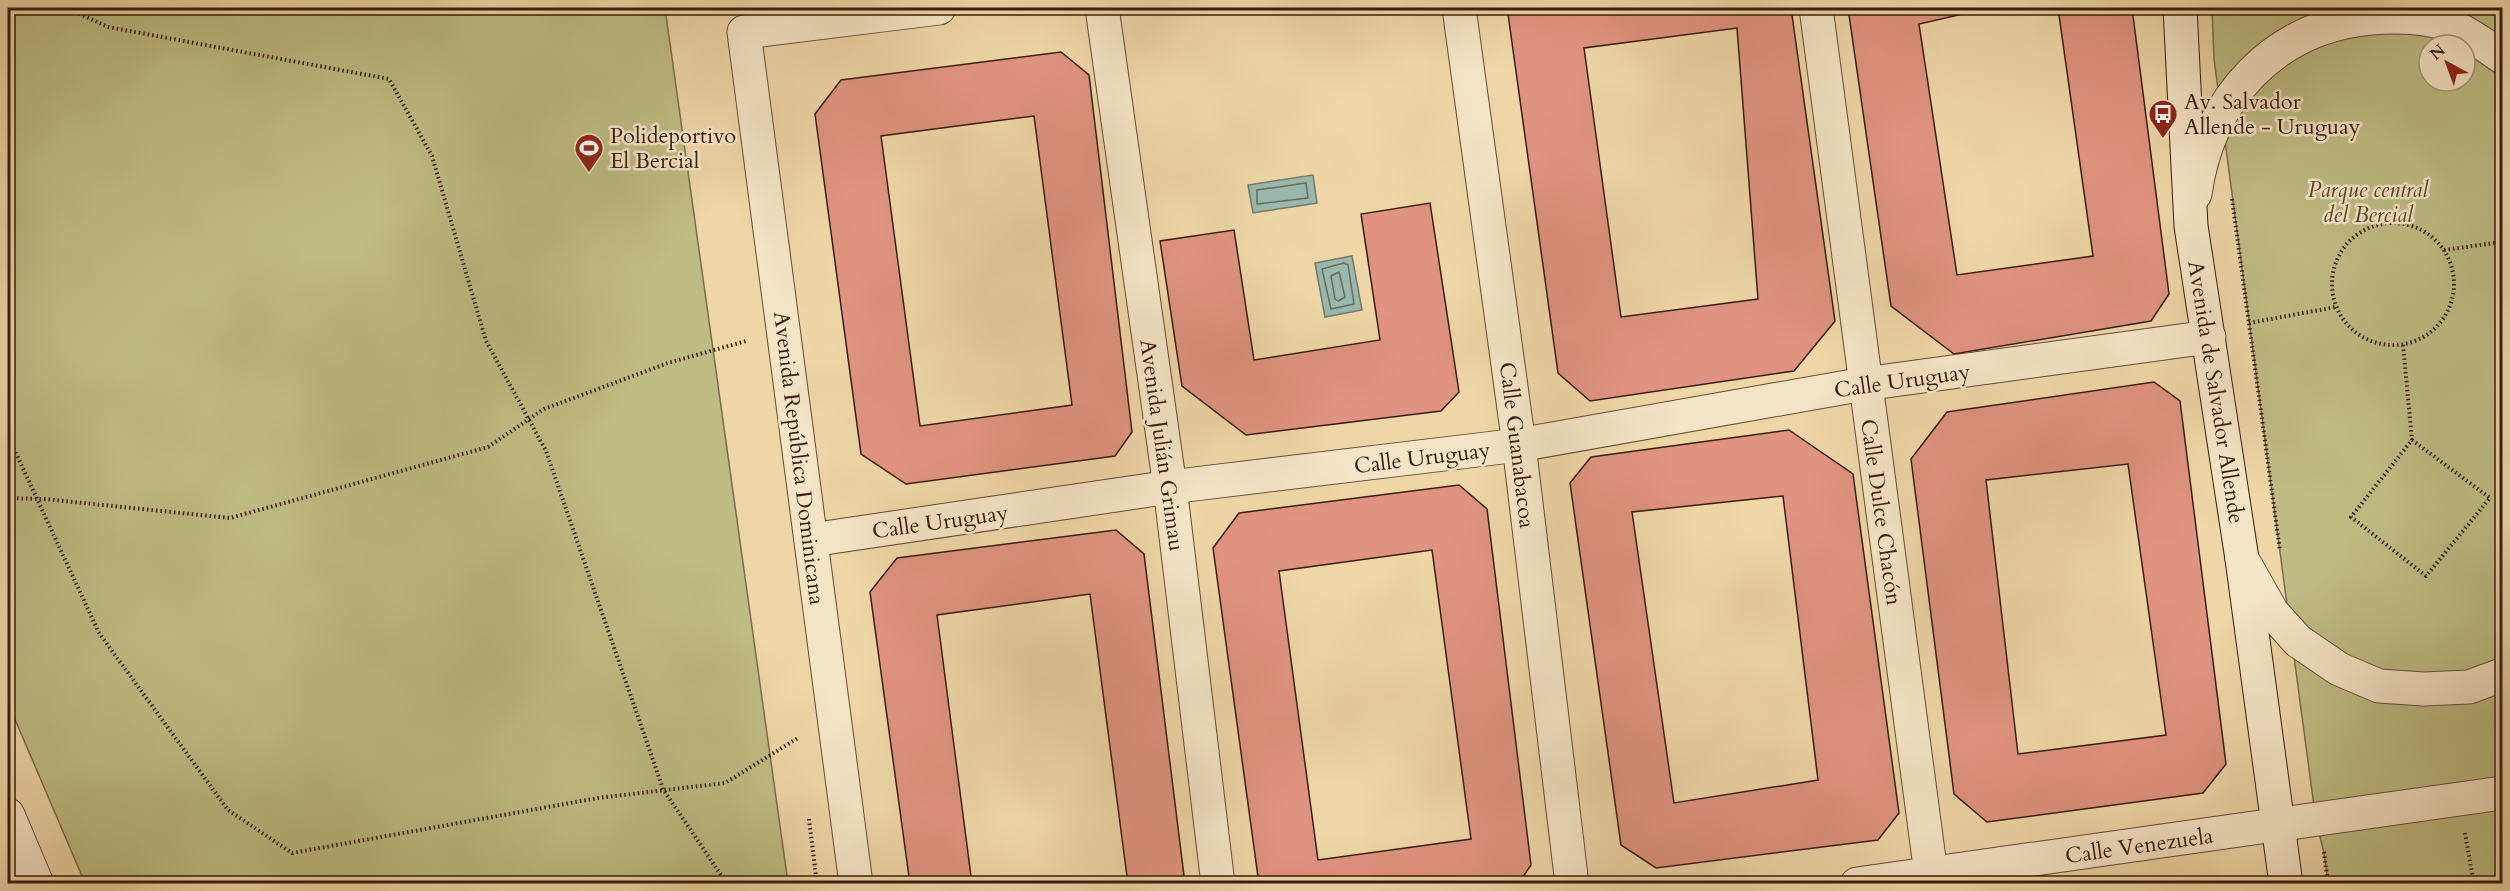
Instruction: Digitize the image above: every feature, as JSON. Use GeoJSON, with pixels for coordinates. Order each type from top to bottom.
{"type":"FeatureCollection","features":[{"type":"Feature","properties":{"kind":"street","name":"Avenida República Dominicana"},"geometry":{"type":"LineString","coordinates":[[856,884],[744,32],[939,8]]}},
{"type":"Feature","properties":{"kind":"street","name":"Avenida Julián Grimau"},"geometry":{"type":"LineString","coordinates":[[1102,8],[1170,487],[1218,884]]}},
{"type":"Feature","properties":{"kind":"street","name":"Calle Guanabacoa"},"geometry":{"type":"LineString","coordinates":[[1458,8],[1518,445],[1572,884]]}},
{"type":"Feature","properties":{"kind":"street","name":"Calle Dulce Chacón"},"geometry":{"type":"LineString","coordinates":[[1816,8],[1864,384],[1931,874]]}},
{"type":"Feature","properties":{"kind":"street","name":"Avenida de Salvador Allende"},"geometry":{"type":"LineString","coordinates":[[2180,8],[2191,226],[2242,559],[2286,884]]}},
{"type":"Feature","properties":{"kind":"street","name":"Avenida de Salvador Allende"},"geometry":{"type":"LineString","coordinates":[[2191,226],[2201,158],[2215,125],[2233,94],[2287,43],[2321,29],[2356,20],[2390,16],[2423,19],[2451,26],[2478,39],[2502,57]]}},
{"type":"Feature","properties":{"kind":"street","name":"Calle Uruguay"},"geometry":{"type":"LineString","coordinates":[[811,540],[1170,487],[1518,445],[1864,384],[2209,337]]}},
{"type":"Feature","properties":{"kind":"street","name":"Avenida de Salvador Allende"},"geometry":{"type":"LineString","coordinates":[[2242,559],[2278,619],[2298,641],[2339,669],[2379,686],[2424,689],[2469,687],[2502,675]]}},
{"type":"Feature","properties":{"kind":"street"},"geometry":{"type":"LineString","coordinates":[[2278,826],[2502,793]]}},
{"type":"Feature","properties":{"kind":"street"},"geometry":{"type":"LineString","coordinates":[[8,815],[37,884]]}},
{"type":"Feature","properties":{"kind":"street","name":"Calle Venezuela"},"geometry":{"type":"LineString","coordinates":[[1857,884],[2278,826]]}},
{"type":"Feature","properties":{"kind":"path"},"geometry":{"type":"LineString","coordinates":[[67,8],[108,27],[389,79],[432,156],[486,341],[527,421],[546,451],[663,789],[727,884]]}},
{"type":"Feature","properties":{"kind":"path"},"geometry":{"type":"LineString","coordinates":[[2231,192],[2281,562]]}},
{"type":"Feature","properties":{"kind":"path"},"geometry":{"type":"LineString","coordinates":[[2399,222],[2417,227],[2432,236],[2444,250],[2452,266],[2455,283],[2453,300],[2446,316],[2427,335],[2403,345],[2386,345],[2370,341],[2356,333],[2344,322],[2331,290],[2332,272],[2339,255],[2350,240],[2364,230],[2382,223],[2399,222]]}},
{"type":"Feature","properties":{"kind":"path"},"geometry":{"type":"LineString","coordinates":[[2444,250],[2502,242]]}},
{"type":"Feature","properties":{"kind":"path"},"geometry":{"type":"LineString","coordinates":[[2249,323],[2336,307]]}},
{"type":"Feature","properties":{"kind":"path"},"geometry":{"type":"LineString","coordinates":[[8,498],[230,518],[488,447],[544,409],[668,363],[746,340]]}},
{"type":"Feature","properties":{"kind":"path"},"geometry":{"type":"LineString","coordinates":[[2403,345],[2412,440],[2351,517],[2426,576],[2490,498],[2412,440]]}},
{"type":"Feature","properties":{"kind":"path"},"geometry":{"type":"LineString","coordinates":[[8,436],[99,633],[228,810],[292,853],[663,789],[725,783],[798,738]]}},
{"type":"Feature","properties":{"kind":"path"},"geometry":{"type":"LineString","coordinates":[[2316,820],[2328,884]]}},
{"type":"Feature","properties":{"kind":"path"},"geometry":{"type":"LineString","coordinates":[[2465,832],[2474,884]]}},
{"type":"Feature","properties":{"kind":"green space"},"geometry":{"type":"Polygon","coordinates":[[[8,8],[665,8],[788,883],[85,883],[8,703],[8,8]]]}},
{"type":"Feature","properties":{"kind":"green space","name":"Parque central del Bercial"},"geometry":{"type":"Polygon","coordinates":[[[2212,8],[2500,8],[2502,27],[2502,883],[2328,883],[2316,821],[2214,59],[2212,8]]]}},
{"type":"Feature","properties":{"kind":"water"},"geometry":{"type":"Polygon","coordinates":[[[1313,175],[1317,203],[1253,213],[1248,185],[1313,175]]]}},
{"type":"Feature","properties":{"kind":"water"},"geometry":{"type":"Polygon","coordinates":[[[1352,256],[1362,310],[1325,317],[1315,263],[1352,256]]]}},
{"type":"Feature","properties":{"kind":"building"},"geometry":{"type":"Polygon","coordinates":[[[1513,8],[1791,8],[1835,321],[1794,371],[1590,401],[1558,373],[1508,14],[1513,8]],[[1737,28],[1584,48],[1621,317],[1758,299],[1737,28]]]}},
{"type":"Feature","properties":{"kind":"building"},"geometry":{"type":"Polygon","coordinates":[[[1848,8],[1989,8],[1919,24],[1957,275],[2093,256],[2058,8],[2132,8],[2169,294],[2151,321],[1954,354],[1891,306],[1848,8]]]}},
{"type":"Feature","properties":{"kind":"building"},"geometry":{"type":"Polygon","coordinates":[[[1061,52],[1089,75],[1132,432],[1115,456],[906,484],[861,454],[815,114],[841,80],[1061,52]],[[1034,116],[881,136],[920,426],[1072,405],[1034,116]]]}},
{"type":"Feature","properties":{"kind":"building"},"geometry":{"type":"Polygon","coordinates":[[[1430,203],[1459,392],[1441,411],[1246,435],[1182,386],[1160,241],[1234,230],[1254,360],[1380,340],[1361,214],[1430,203]]]}},
{"type":"Feature","properties":{"kind":"building"},"geometry":{"type":"Polygon","coordinates":[[[2154,382],[2180,401],[2226,764],[2203,793],[1987,822],[1954,794],[1911,459],[1947,412],[2154,382]],[[2128,464],[1986,480],[2018,754],[2166,735],[2128,464]]]}},
{"type":"Feature","properties":{"kind":"building"},"geometry":{"type":"Polygon","coordinates":[[[1789,430],[1853,474],[1899,813],[1878,840],[1656,868],[1621,845],[1570,483],[1591,457],[1789,430]],[[1783,496],[1632,512],[1674,803],[1818,780],[1783,496]]]}},
{"type":"Feature","properties":{"kind":"building"},"geometry":{"type":"Polygon","coordinates":[[[1459,485],[1487,509],[1531,865],[1518,884],[1259,884],[1213,548],[1239,513],[1459,485]],[[1432,550],[1279,571],[1318,860],[1471,839],[1432,550]]]}},
{"type":"Feature","properties":{"kind":"building"},"geometry":{"type":"Polygon","coordinates":[[[1116,530],[1144,554],[1185,884],[1128,884],[1090,594],[937,615],[972,884],[910,884],[870,592],[897,558],[1116,530]]]}},
{"type":"Feature","properties":{"kind":"place","name":"Av. Salvador Allende - Uruguay"},"geometry":{"type":"Point","coordinates":[2163,140]}},
{"type":"Feature","properties":{"kind":"place","name":"Polideportivo El Bercial"},"geometry":{"type":"Point","coordinates":[589,174]}}]}
